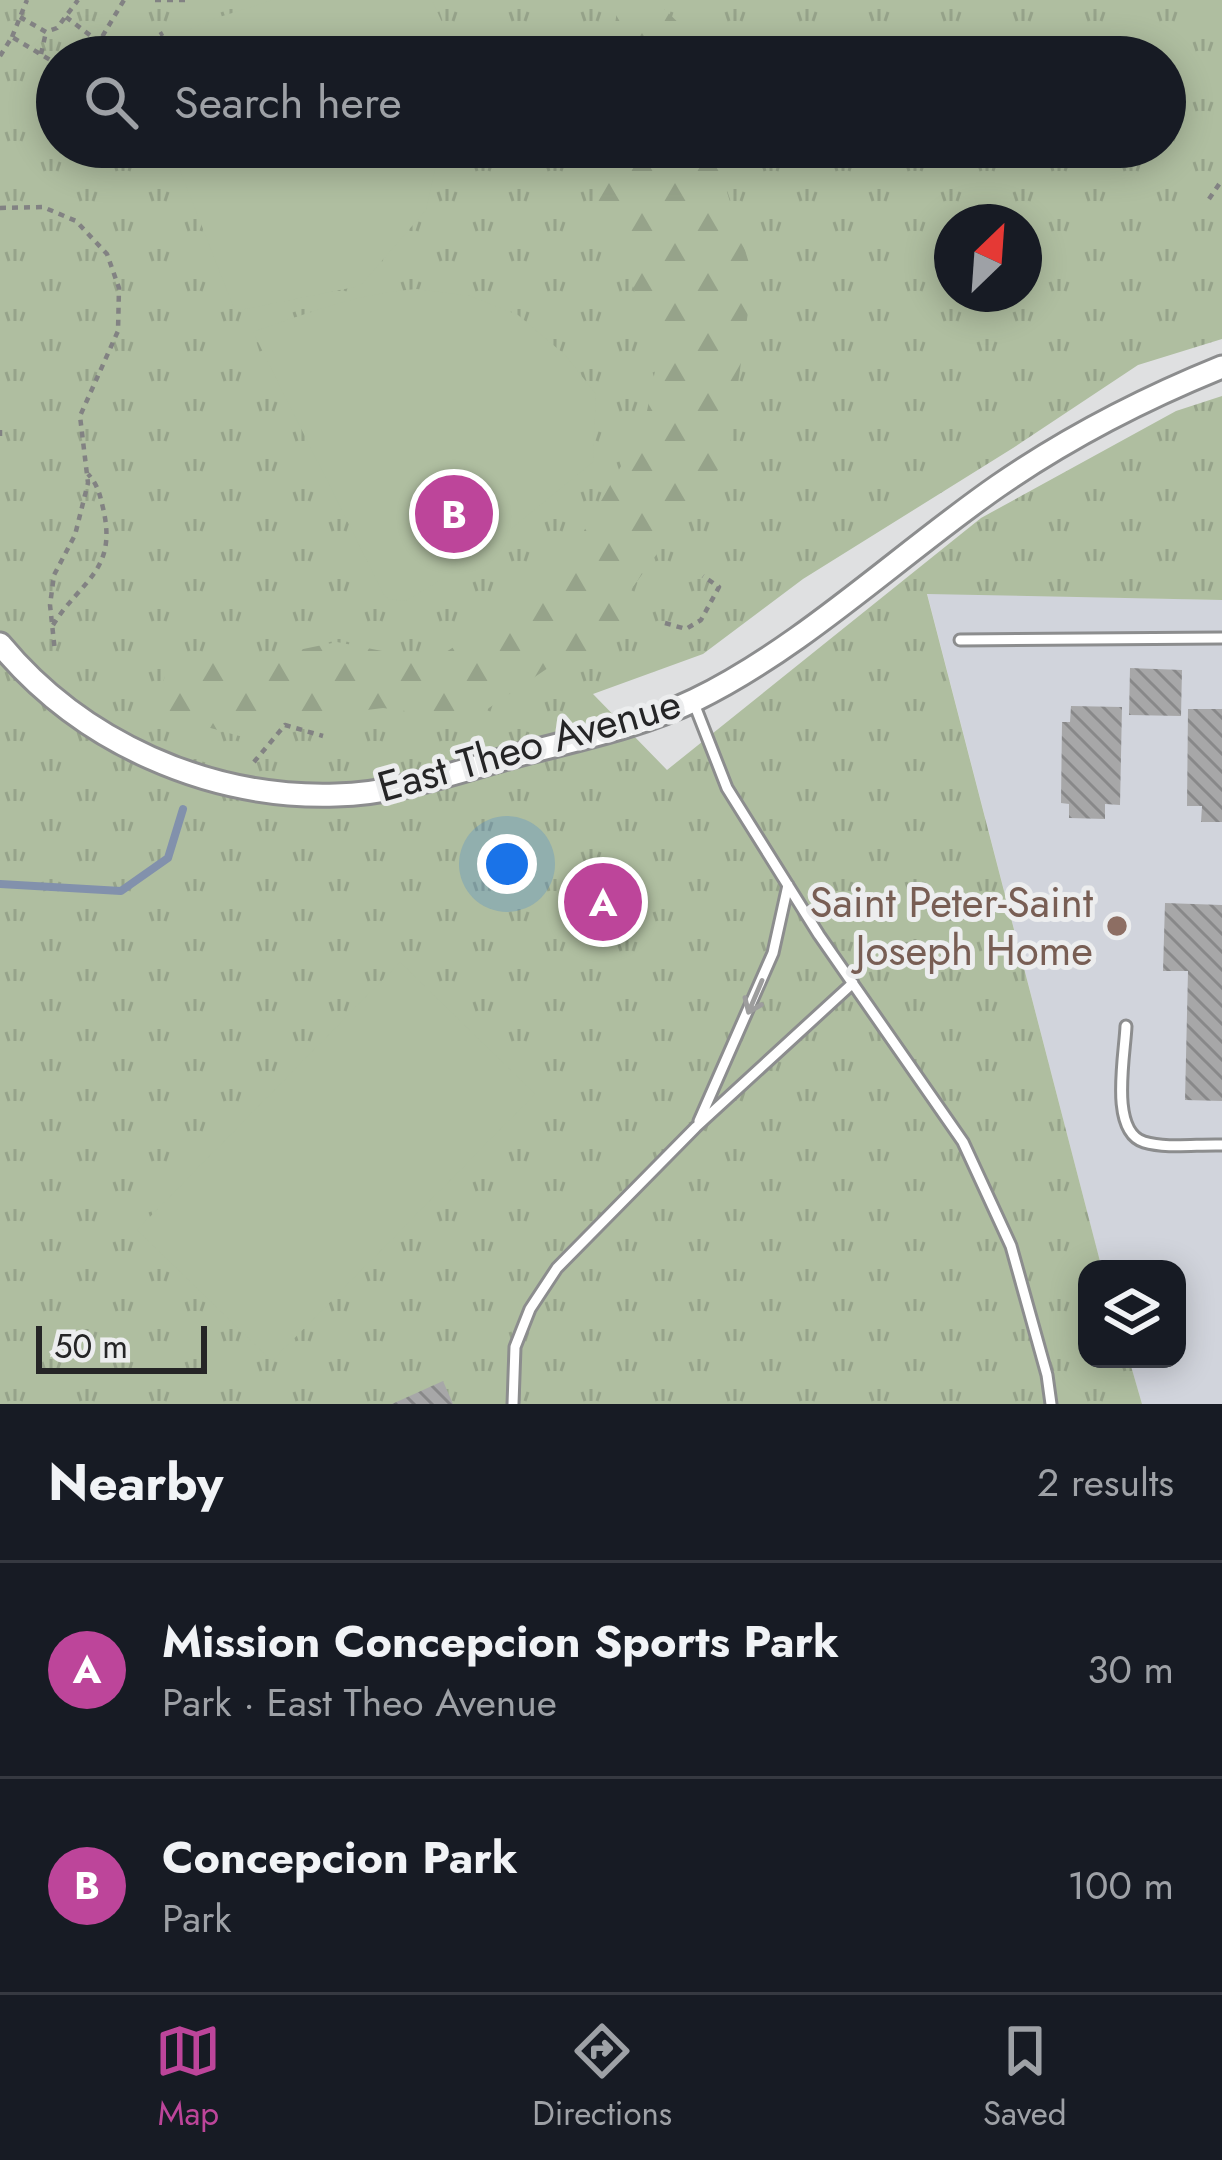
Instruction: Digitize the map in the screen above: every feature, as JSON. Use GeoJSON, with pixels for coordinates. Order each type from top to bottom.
{"type":"FeatureCollection","features":[{"type":"Feature","properties":{"kind":"street","name":"East Theo Avenue"},"geometry":{"type":"LineString","coordinates":[[0,644],[36,683],[82,720],[137,753],[202,778],[268,792],[338,796],[407,784],[604,733],[693,701],[776,650],[998,486],[1077,435],[1157,393],[1222,367]]}},
{"type":"Feature","properties":{"kind":"lane"},"geometry":{"type":"LineString","coordinates":[[960,640],[1222,638]]}},
{"type":"Feature","properties":{"kind":"lane"},"geometry":{"type":"LineString","coordinates":[[693,701],[727,788],[788,886],[963,1142],[1011,1246],[1048,1375],[1051,1404]]}},
{"type":"Feature","properties":{"kind":"lane"},"geometry":{"type":"LineString","coordinates":[[696,1127],[773,953],[788,886]]}},
{"type":"Feature","properties":{"kind":"lane"},"geometry":{"type":"LineString","coordinates":[[513,1404],[515,1347],[530,1309],[557,1268],[696,1127],[853,983]]}},
{"type":"Feature","properties":{"kind":"lane"},"geometry":{"type":"LineString","coordinates":[[1126,1026],[1121,1116],[1128,1132],[1144,1142],[1222,1145]]}},
{"type":"Feature","properties":{"kind":"path"},"geometry":{"type":"LineString","coordinates":[[0,56],[27,0]]}},
{"type":"Feature","properties":{"kind":"path"},"geometry":{"type":"LineString","coordinates":[[20,17],[46,32],[57,28],[77,0]]}},
{"type":"Feature","properties":{"kind":"path"},"geometry":{"type":"LineString","coordinates":[[103,36],[124,0]]}},
{"type":"Feature","properties":{"kind":"path"},"geometry":{"type":"LineString","coordinates":[[155,0],[188,0]]}},
{"type":"Feature","properties":{"kind":"path"},"geometry":{"type":"LineString","coordinates":[[66,17],[91,36]]}},
{"type":"Feature","properties":{"kind":"path"},"geometry":{"type":"LineString","coordinates":[[45,36],[46,32]]}},
{"type":"Feature","properties":{"kind":"path"},"geometry":{"type":"LineString","coordinates":[[158,36],[164,33]]}},
{"type":"Feature","properties":{"kind":"path"},"geometry":{"type":"LineString","coordinates":[[12,37],[36,51]]}},
{"type":"Feature","properties":{"kind":"path"},"geometry":{"type":"LineString","coordinates":[[1209,199],[1222,180]]}},
{"type":"Feature","properties":{"kind":"path"},"geometry":{"type":"LineString","coordinates":[[0,208],[43,207],[64,213],[98,241],[116,276],[121,309],[118,332],[80,416],[81,446],[88,474],[100,492],[108,544],[101,564],[52,626]]}},
{"type":"Feature","properties":{"kind":"path"},"geometry":{"type":"LineString","coordinates":[[0,430],[0,441]]}},
{"type":"Feature","properties":{"kind":"path"},"geometry":{"type":"LineString","coordinates":[[55,652],[54,575],[75,535],[88,474]]}},
{"type":"Feature","properties":{"kind":"path"},"geometry":{"type":"LineString","coordinates":[[665,623],[686,629],[701,620],[719,587],[703,576]]}},
{"type":"Feature","properties":{"kind":"path"},"geometry":{"type":"LineString","coordinates":[[254,762],[285,725],[323,736]]}},
{"type":"Feature","properties":{"kind":"shaded area","name":"Saint Peter-Saint Joseph Home"},"geometry":{"type":"Polygon","coordinates":[[[927,593],[1222,600],[1222,1404],[1142,1404],[1132,1368],[1186,1368],[1186,1260],[1100,1260],[927,593]]]}},
{"type":"Feature","properties":{"kind":"green space"},"geometry":{"type":"Polygon","coordinates":[[[0,0],[1222,0],[1222,339],[1138,365],[803,579],[703,654],[593,694],[667,770],[981,518],[1176,411],[1222,396],[1222,600],[927,594],[1100,1260],[1078,1260],[1078,1368],[1132,1368],[1142,1404],[0,1404],[0,0]]]}},
{"type":"Feature","properties":{"kind":"green space"},"geometry":{"type":"Polygon","coordinates":[[[273,0],[432,0],[448,36],[175,36],[273,0]]]}},
{"type":"Feature","properties":{"kind":"green space"},"geometry":{"type":"Polygon","coordinates":[[[655,0],[692,36],[613,36],[617,11],[655,0]]]}},
{"type":"Feature","properties":{"kind":"green space"},"geometry":{"type":"Polygon","coordinates":[[[179,168],[435,168],[426,210],[360,286],[235,311],[179,168]]]}},
{"type":"Feature","properties":{"kind":"green space"},"geometry":{"type":"Polygon","coordinates":[[[596,168],[720,168],[753,276],[728,456],[630,591],[615,639],[548,668],[480,714],[442,716],[383,708],[351,712],[318,725],[288,712],[243,737],[160,714],[167,654],[245,661],[337,642],[432,661],[519,605],[581,536],[644,426],[660,346],[593,198],[596,168]]]}},
{"type":"Feature","properties":{"kind":"green space"},"geometry":{"type":"Polygon","coordinates":[[[417,289],[470,296],[518,315],[565,355],[596,394],[593,462],[468,564],[405,601],[388,599],[383,593],[253,332],[354,299],[417,289]]]}},
{"type":"Feature","properties":{"kind":"green space"},"geometry":{"type":"Polygon","coordinates":[[[400,962],[535,1094],[272,1361],[137,1230],[400,962]]]}},
{"type":"Feature","properties":{"kind":"building"},"geometry":{"type":"Polygon","coordinates":[[[1130,668],[1182,670],[1181,716],[1129,715],[1130,668]]]}},
{"type":"Feature","properties":{"kind":"building"},"geometry":{"type":"Polygon","coordinates":[[[1071,706],[1122,707],[1120,805],[1105,804],[1105,819],[1069,818],[1069,804],[1061,803],[1062,722],[1070,722],[1071,706]]]}},
{"type":"Feature","properties":{"kind":"building"},"geometry":{"type":"Polygon","coordinates":[[[1188,709],[1222,709],[1222,822],[1201,822],[1202,806],[1187,806],[1188,709]]]}},
{"type":"Feature","properties":{"kind":"building"},"geometry":{"type":"Polygon","coordinates":[[[1165,903],[1222,905],[1222,1101],[1185,1100],[1188,971],[1163,971],[1165,903]]]}},
{"type":"Feature","properties":{"kind":"building"},"geometry":{"type":"Polygon","coordinates":[[[443,1381],[453,1404],[392,1404],[443,1381]]]}},
{"type":"Feature","properties":{"kind":"waterway"},"geometry":{"type":"LineString","coordinates":[[0,884],[121,891],[168,858],[183,809]]}},
{"type":"Feature","properties":{"kind":"place","name":"Concepcion Park"},"geometry":{"type":"Point","coordinates":[454,514]}},
{"type":"Feature","properties":{"kind":"place","name":"Mission Concepcion Sports Park"},"geometry":{"type":"Point","coordinates":[603,902]}},
{"type":"Feature","properties":{"kind":"place","name":"Saint Peter-Saint Joseph Home"},"geometry":{"type":"Point","coordinates":[1117,926]}}]}
